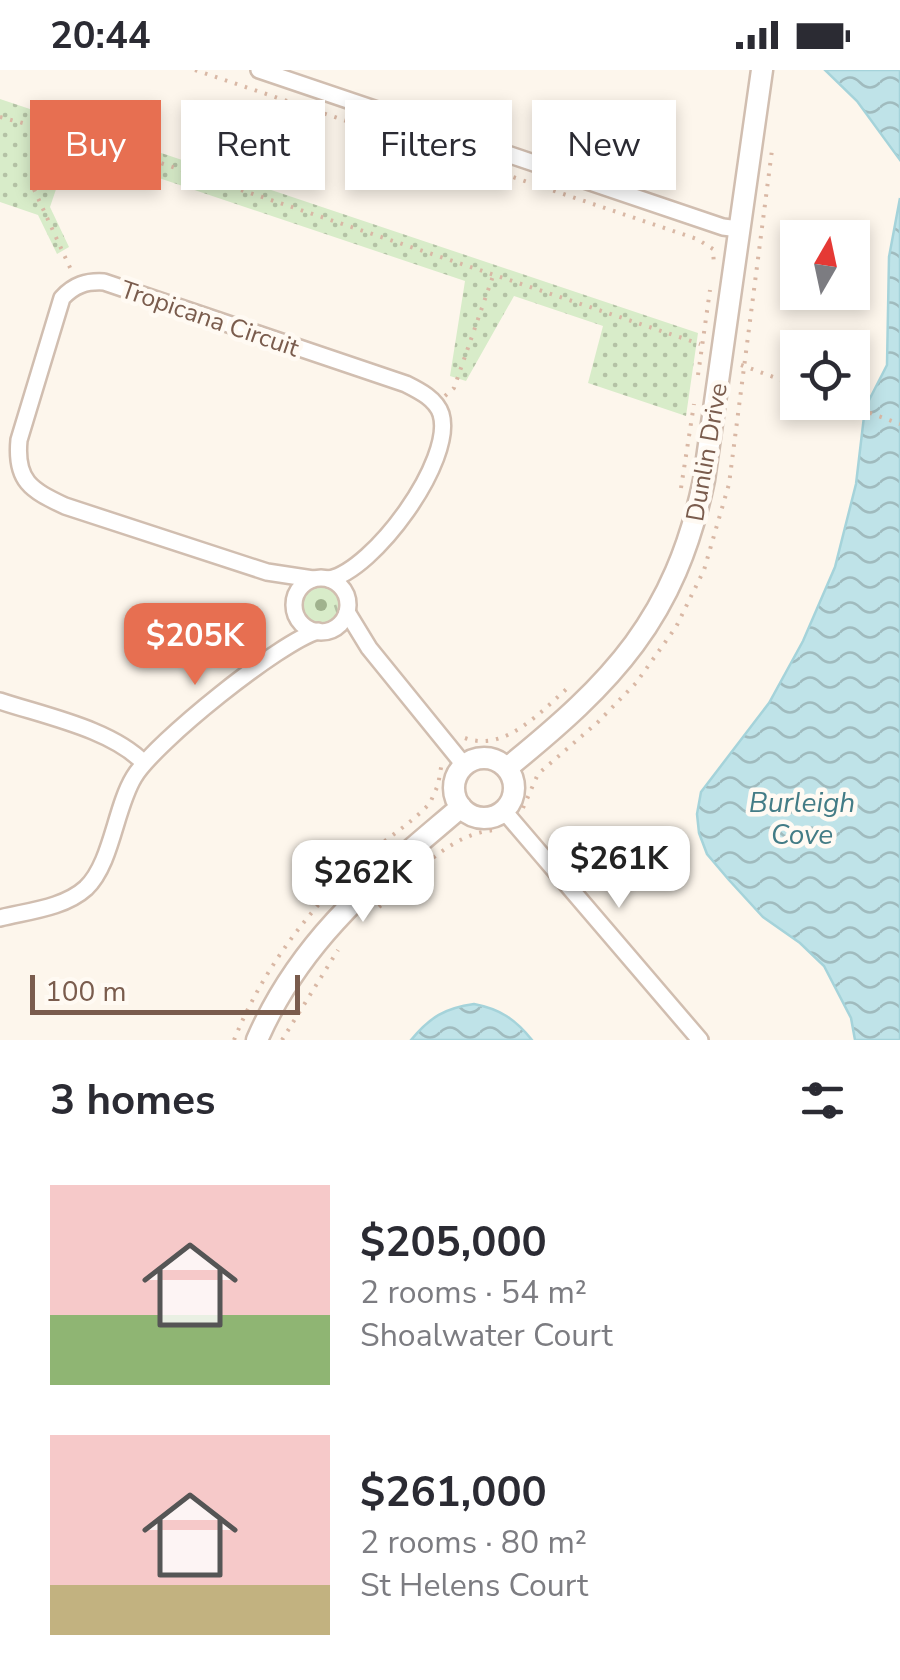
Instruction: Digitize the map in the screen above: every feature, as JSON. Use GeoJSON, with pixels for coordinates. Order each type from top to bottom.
{"type":"FeatureCollection","features":[{"type":"Feature","properties":{"kind":"street"},"geometry":{"type":"LineString","coordinates":[[259,70],[739,230]]}},
{"type":"Feature","properties":{"kind":"street","name":"Dunlin Drive"},"geometry":{"type":"LineString","coordinates":[[507,768],[606,682],[646,630],[676,573],[704,480],[762,70]]}},
{"type":"Feature","properties":{"kind":"street","name":"Tropicana Circuit"},"geometry":{"type":"LineString","coordinates":[[78,285],[104,282],[123,288],[406,384],[435,404]]}},
{"type":"Feature","properties":{"kind":"street"},"geometry":{"type":"LineString","coordinates":[[78,285],[62,298],[19,440],[17,460],[24,481],[41,495],[65,506],[267,572],[321,579],[341,586],[368,648],[464,765]]}},
{"type":"Feature","properties":{"kind":"street"},"geometry":{"type":"LineString","coordinates":[[278,650],[292,628],[302,586],[341,576],[359,564],[400,520],[434,462],[442,435],[435,404]]}},
{"type":"Feature","properties":{"kind":"street"},"geometry":{"type":"LineString","coordinates":[[0,918],[58,904],[87,886],[102,860],[127,790],[144,762],[278,650],[338,626],[359,564]]}},
{"type":"Feature","properties":{"kind":"street"},"geometry":{"type":"LineString","coordinates":[[267,572],[296,606],[303,624],[344,633],[368,648]]}},
{"type":"Feature","properties":{"kind":"street"},"geometry":{"type":"LineString","coordinates":[[0,701],[106,737],[124,745],[144,762]]}},
{"type":"Feature","properties":{"kind":"street"},"geometry":{"type":"LineString","coordinates":[[505,822],[514,795],[507,768],[491,758],[464,765],[454,790],[460,806],[476,817],[495,816],[505,822],[700,1040]]}},
{"type":"Feature","properties":{"kind":"street"},"geometry":{"type":"LineString","coordinates":[[257,1040],[291,976],[329,924],[460,806]]}},
{"type":"Feature","properties":{"kind":"path"},"geometry":{"type":"LineString","coordinates":[[195,70],[697,239],[713,249],[714,276]]}},
{"type":"Feature","properties":{"kind":"path"},"geometry":{"type":"LineString","coordinates":[[0,118],[30,125]]}},
{"type":"Feature","properties":{"kind":"path"},"geometry":{"type":"LineString","coordinates":[[161,163],[700,344]]}},
{"type":"Feature","properties":{"kind":"path"},"geometry":{"type":"LineString","coordinates":[[34,190],[78,285]]}},
{"type":"Feature","properties":{"kind":"path"},"geometry":{"type":"LineString","coordinates":[[435,404],[454,388],[493,276]]}},
{"type":"Feature","properties":{"kind":"path"},"geometry":{"type":"LineString","coordinates":[[698,379],[711,286]]}},
{"type":"Feature","properties":{"kind":"path"},"geometry":{"type":"LineString","coordinates":[[743,366],[780,379]]}},
{"type":"Feature","properties":{"kind":"path"},"geometry":{"type":"LineString","coordinates":[[680,490],[695,400]]}},
{"type":"Feature","properties":{"kind":"path"},"geometry":{"type":"LineString","coordinates":[[870,414],[900,424]]}},
{"type":"Feature","properties":{"kind":"path"},"geometry":{"type":"LineString","coordinates":[[460,739],[478,742],[504,737],[572,683]]}},
{"type":"Feature","properties":{"kind":"path"},"geometry":{"type":"LineString","coordinates":[[378,908],[454,842],[505,822]]}},
{"type":"Feature","properties":{"kind":"path"},"geometry":{"type":"LineString","coordinates":[[282,1040],[339,948]]}},
{"type":"Feature","properties":{"kind":"green space"},"geometry":{"type":"Polygon","coordinates":[[[0,99],[30,109],[30,190],[56,190],[50,207],[69,247],[57,254],[38,215],[0,202],[0,99]]]}},
{"type":"Feature","properties":{"kind":"green space"},"geometry":{"type":"Polygon","coordinates":[[[161,153],[181,160],[181,185],[161,179],[161,153]]]}},
{"type":"Feature","properties":{"kind":"green space"},"geometry":{"type":"Polygon","coordinates":[[[195,190],[271,190],[698,333],[686,416],[588,383],[603,326],[514,296],[466,381],[450,376],[465,281],[195,190]]]}},
{"type":"Feature","properties":{"kind":"green space"},"geometry":{"type":"Polygon","coordinates":[[[321,584],[336,590],[342,605],[336,620],[321,626],[306,620],[300,605],[306,590],[321,584]]]}},
{"type":"Feature","properties":{"kind":"water"},"geometry":{"type":"Polygon","coordinates":[[[825,70],[900,70],[900,160],[857,101],[825,70]]]}},
{"type":"Feature","properties":{"kind":"water","name":"Burleigh Cove"},"geometry":{"type":"Polygon","coordinates":[[[900,198],[900,1040],[855,1040],[851,1018],[824,966],[763,917],[707,854],[697,814],[701,792],[769,703],[803,641],[835,567],[856,484],[864,420],[870,420],[870,398],[887,365],[889,257],[900,198]]]}},
{"type":"Feature","properties":{"kind":"water"},"geometry":{"type":"Polygon","coordinates":[[[474,1004],[506,1016],[532,1040],[411,1040],[439,1015],[474,1004]]]}}]}
